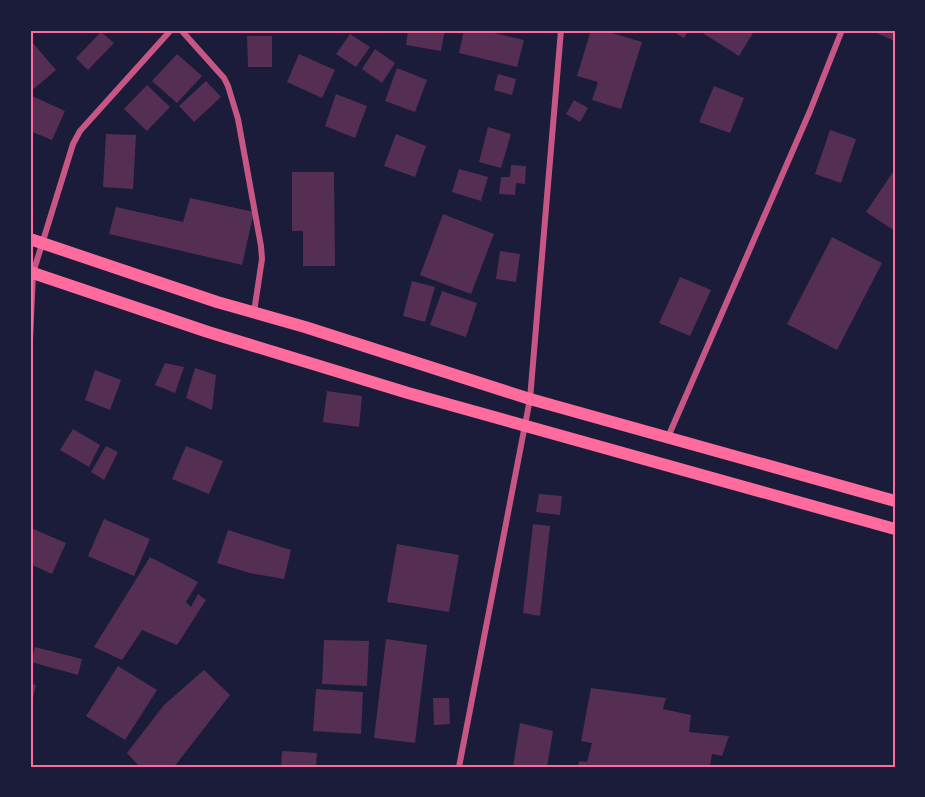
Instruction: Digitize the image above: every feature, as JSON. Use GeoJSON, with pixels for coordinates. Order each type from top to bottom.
{"type":"FeatureCollection","features":[{"type":"Feature","properties":{"kind":"main road"},"geometry":{"type":"LineString","coordinates":[[36,240],[217,302],[530,399],[895,501]]}},
{"type":"Feature","properties":{"kind":"main road"},"geometry":{"type":"LineString","coordinates":[[32,273],[296,359],[895,529]]}},
{"type":"Feature","properties":{"kind":"street"},"geometry":{"type":"LineString","coordinates":[[30,340],[32,273],[36,240],[69,156],[81,131],[171,30]]}},
{"type":"Feature","properties":{"kind":"street"},"geometry":{"type":"LineString","coordinates":[[181,30],[224,78],[238,119],[261,246],[262,260],[255,312]]}},
{"type":"Feature","properties":{"kind":"street"},"geometry":{"type":"LineString","coordinates":[[459,767],[530,399],[561,30]]}},
{"type":"Feature","properties":{"kind":"street"},"geometry":{"type":"LineString","coordinates":[[668,437],[810,111],[842,30]]}},
{"type":"Feature","properties":{"kind":"building"},"geometry":{"type":"Polygon","coordinates":[[[408,30],[445,30],[441,51],[406,45],[408,30]]]}},
{"type":"Feature","properties":{"kind":"building"},"geometry":{"type":"Polygon","coordinates":[[[464,30],[481,30],[524,40],[517,67],[459,53],[464,30]]]}},
{"type":"Feature","properties":{"kind":"building"},"geometry":{"type":"Polygon","coordinates":[[[591,30],[602,30],[642,42],[621,109],[592,100],[598,82],[577,76],[591,30]]]}},
{"type":"Feature","properties":{"kind":"building"},"geometry":{"type":"Polygon","coordinates":[[[670,30],[689,30],[684,38],[670,30]]]}},
{"type":"Feature","properties":{"kind":"building"},"geometry":{"type":"Polygon","coordinates":[[[698,30],[748,30],[753,33],[739,56],[698,30]]]}},
{"type":"Feature","properties":{"kind":"building"},"geometry":{"type":"Polygon","coordinates":[[[869,30],[895,30],[895,41],[869,30]]]}},
{"type":"Feature","properties":{"kind":"building"},"geometry":{"type":"Polygon","coordinates":[[[101,32],[114,43],[88,70],[76,58],[101,32]]]}},
{"type":"Feature","properties":{"kind":"building"},"geometry":{"type":"Polygon","coordinates":[[[350,34],[370,47],[356,67],[336,54],[350,34]]]}},
{"type":"Feature","properties":{"kind":"building"},"geometry":{"type":"Polygon","coordinates":[[[247,36],[272,36],[272,67],[248,67],[247,36]]]}},
{"type":"Feature","properties":{"kind":"building"},"geometry":{"type":"Polygon","coordinates":[[[32,42],[56,70],[30,92],[30,43],[32,42]]]}},
{"type":"Feature","properties":{"kind":"building"},"geometry":{"type":"Polygon","coordinates":[[[375,49],[395,63],[382,83],[362,69],[375,49]]]}},
{"type":"Feature","properties":{"kind":"building"},"geometry":{"type":"Polygon","coordinates":[[[177,54],[202,76],[177,103],[152,81],[177,54]]]}},
{"type":"Feature","properties":{"kind":"building"},"geometry":{"type":"Polygon","coordinates":[[[299,54],[335,70],[322,98],[287,82],[299,54]]]}},
{"type":"Feature","properties":{"kind":"building"},"geometry":{"type":"Polygon","coordinates":[[[397,68],[427,80],[415,112],[385,101],[397,68]]]}},
{"type":"Feature","properties":{"kind":"building"},"geometry":{"type":"Polygon","coordinates":[[[498,74],[516,79],[512,95],[494,90],[498,74]]]}},
{"type":"Feature","properties":{"kind":"building"},"geometry":{"type":"Polygon","coordinates":[[[206,81],[221,97],[194,122],[179,106],[206,81]]]}},
{"type":"Feature","properties":{"kind":"building"},"geometry":{"type":"Polygon","coordinates":[[[147,85],[170,107],[147,131],[124,109],[147,85]]]}},
{"type":"Feature","properties":{"kind":"building"},"geometry":{"type":"Polygon","coordinates":[[[714,86],[744,98],[730,133],[699,122],[714,86]]]}},
{"type":"Feature","properties":{"kind":"building"},"geometry":{"type":"Polygon","coordinates":[[[336,94],[367,106],[355,138],[325,126],[336,94]]]}},
{"type":"Feature","properties":{"kind":"building"},"geometry":{"type":"Polygon","coordinates":[[[30,95],[65,111],[52,140],[30,131],[30,95]]]}},
{"type":"Feature","properties":{"kind":"building"},"geometry":{"type":"Polygon","coordinates":[[[574,100],[588,108],[580,122],[566,114],[574,100]]]}},
{"type":"Feature","properties":{"kind":"building"},"geometry":{"type":"Polygon","coordinates":[[[488,127],[511,134],[501,168],[479,162],[488,127]]]}},
{"type":"Feature","properties":{"kind":"building"},"geometry":{"type":"Polygon","coordinates":[[[830,130],[856,139],[841,183],[815,174],[830,130]]]}},
{"type":"Feature","properties":{"kind":"building"},"geometry":{"type":"Polygon","coordinates":[[[106,134],[136,135],[133,189],[103,187],[106,134]]]}},
{"type":"Feature","properties":{"kind":"building"},"geometry":{"type":"Polygon","coordinates":[[[396,134],[426,146],[415,177],[384,166],[396,134]]]}},
{"type":"Feature","properties":{"kind":"building"},"geometry":{"type":"Polygon","coordinates":[[[511,165],[526,166],[525,184],[516,183],[515,195],[499,194],[501,177],[510,177],[511,165]]]}},
{"type":"Feature","properties":{"kind":"building"},"geometry":{"type":"Polygon","coordinates":[[[459,169],[488,177],[481,201],[452,192],[459,169]]]}},
{"type":"Feature","properties":{"kind":"building"},"geometry":{"type":"Polygon","coordinates":[[[895,169],[895,231],[866,212],[895,169]]]}},
{"type":"Feature","properties":{"kind":"building"},"geometry":{"type":"Polygon","coordinates":[[[292,172],[334,172],[335,266],[303,266],[303,231],[292,231],[292,172]]]}},
{"type":"Feature","properties":{"kind":"building"},"geometry":{"type":"Polygon","coordinates":[[[190,198],[254,212],[242,265],[109,234],[116,207],[183,222],[190,198]]]}},
{"type":"Feature","properties":{"kind":"building"},"geometry":{"type":"Polygon","coordinates":[[[443,214],[494,234],[471,294],[420,275],[443,214]]]}},
{"type":"Feature","properties":{"kind":"building"},"geometry":{"type":"Polygon","coordinates":[[[832,237],[882,263],[837,350],[787,324],[832,237]]]}},
{"type":"Feature","properties":{"kind":"building"},"geometry":{"type":"Polygon","coordinates":[[[500,251],[520,254],[516,282],[496,279],[500,251]]]}},
{"type":"Feature","properties":{"kind":"building"},"geometry":{"type":"Polygon","coordinates":[[[680,277],[711,290],[690,336],[659,323],[680,277]]]}},
{"type":"Feature","properties":{"kind":"building"},"geometry":{"type":"Polygon","coordinates":[[[412,281],[435,287],[425,322],[403,316],[412,281]]]}},
{"type":"Feature","properties":{"kind":"building"},"geometry":{"type":"Polygon","coordinates":[[[442,291],[477,303],[466,337],[430,325],[442,291]]]}},
{"type":"Feature","properties":{"kind":"building"},"geometry":{"type":"Polygon","coordinates":[[[165,363],[184,367],[175,393],[155,385],[165,363]]]}},
{"type":"Feature","properties":{"kind":"building"},"geometry":{"type":"Polygon","coordinates":[[[195,368],[216,375],[212,410],[186,398],[195,368]]]}},
{"type":"Feature","properties":{"kind":"building"},"geometry":{"type":"Polygon","coordinates":[[[95,370],[121,380],[110,410],[85,400],[95,370]]]}},
{"type":"Feature","properties":{"kind":"building"},"geometry":{"type":"Polygon","coordinates":[[[327,391],[362,396],[359,427],[323,422],[327,391]]]}},
{"type":"Feature","properties":{"kind":"building"},"geometry":{"type":"Polygon","coordinates":[[[73,429],[100,445],[89,467],[60,450],[73,429]]]}},
{"type":"Feature","properties":{"kind":"building"},"geometry":{"type":"Polygon","coordinates":[[[106,446],[118,452],[104,480],[91,472],[106,446]]]}},
{"type":"Feature","properties":{"kind":"building"},"geometry":{"type":"Polygon","coordinates":[[[186,446],[223,461],[209,494],[172,479],[186,446]]]}},
{"type":"Feature","properties":{"kind":"building"},"geometry":{"type":"Polygon","coordinates":[[[539,494],[562,496],[560,515],[536,512],[539,494]]]}},
{"type":"Feature","properties":{"kind":"building"},"geometry":{"type":"Polygon","coordinates":[[[104,519],[150,539],[134,576],[88,556],[104,519]]]}},
{"type":"Feature","properties":{"kind":"building"},"geometry":{"type":"Polygon","coordinates":[[[533,524],[550,526],[540,616],[523,613],[533,524]]]}},
{"type":"Feature","properties":{"kind":"building"},"geometry":{"type":"Polygon","coordinates":[[[31,528],[66,543],[52,574],[30,564],[31,528]]]}},
{"type":"Feature","properties":{"kind":"building"},"geometry":{"type":"Polygon","coordinates":[[[228,530],[291,550],[284,579],[250,573],[217,563],[228,530]]]}},
{"type":"Feature","properties":{"kind":"building"},"geometry":{"type":"Polygon","coordinates":[[[397,544],[459,555],[449,612],[387,602],[397,544]]]}},
{"type":"Feature","properties":{"kind":"building"},"geometry":{"type":"Polygon","coordinates":[[[150,557],[198,582],[186,602],[191,607],[198,594],[206,600],[177,645],[142,630],[122,660],[94,647],[150,557]]]}},
{"type":"Feature","properties":{"kind":"building"},"geometry":{"type":"Polygon","coordinates":[[[386,639],[427,645],[415,743],[374,738],[386,639]]]}},
{"type":"Feature","properties":{"kind":"building"},"geometry":{"type":"Polygon","coordinates":[[[324,640],[369,641],[367,686],[322,684],[324,640]]]}},
{"type":"Feature","properties":{"kind":"building"},"geometry":{"type":"Polygon","coordinates":[[[35,647],[82,659],[78,675],[31,662],[35,647]]]}},
{"type":"Feature","properties":{"kind":"building"},"geometry":{"type":"Polygon","coordinates":[[[118,666],[157,690],[125,740],[86,716],[118,666]]]}},
{"type":"Feature","properties":{"kind":"building"},"geometry":{"type":"Polygon","coordinates":[[[204,670],[230,695],[174,767],[140,767],[127,753],[164,705],[204,670]]]}},
{"type":"Feature","properties":{"kind":"building"},"geometry":{"type":"Polygon","coordinates":[[[30,683],[36,685],[31,706],[30,706],[30,683]]]}},
{"type":"Feature","properties":{"kind":"building"},"geometry":{"type":"Polygon","coordinates":[[[591,688],[666,698],[663,709],[691,715],[689,732],[729,736],[722,756],[712,754],[710,767],[578,767],[579,761],[587,762],[592,743],[581,741],[591,688]]]}},
{"type":"Feature","properties":{"kind":"building"},"geometry":{"type":"Polygon","coordinates":[[[316,689],[363,692],[361,734],[313,731],[316,689]]]}},
{"type":"Feature","properties":{"kind":"building"},"geometry":{"type":"Polygon","coordinates":[[[433,698],[449,698],[450,724],[434,725],[433,698]]]}},
{"type":"Feature","properties":{"kind":"building"},"geometry":{"type":"Polygon","coordinates":[[[520,723],[553,731],[547,767],[513,767],[520,723]]]}},
{"type":"Feature","properties":{"kind":"building"},"geometry":{"type":"Polygon","coordinates":[[[282,751],[317,753],[316,767],[281,767],[282,751]]]}}]}
